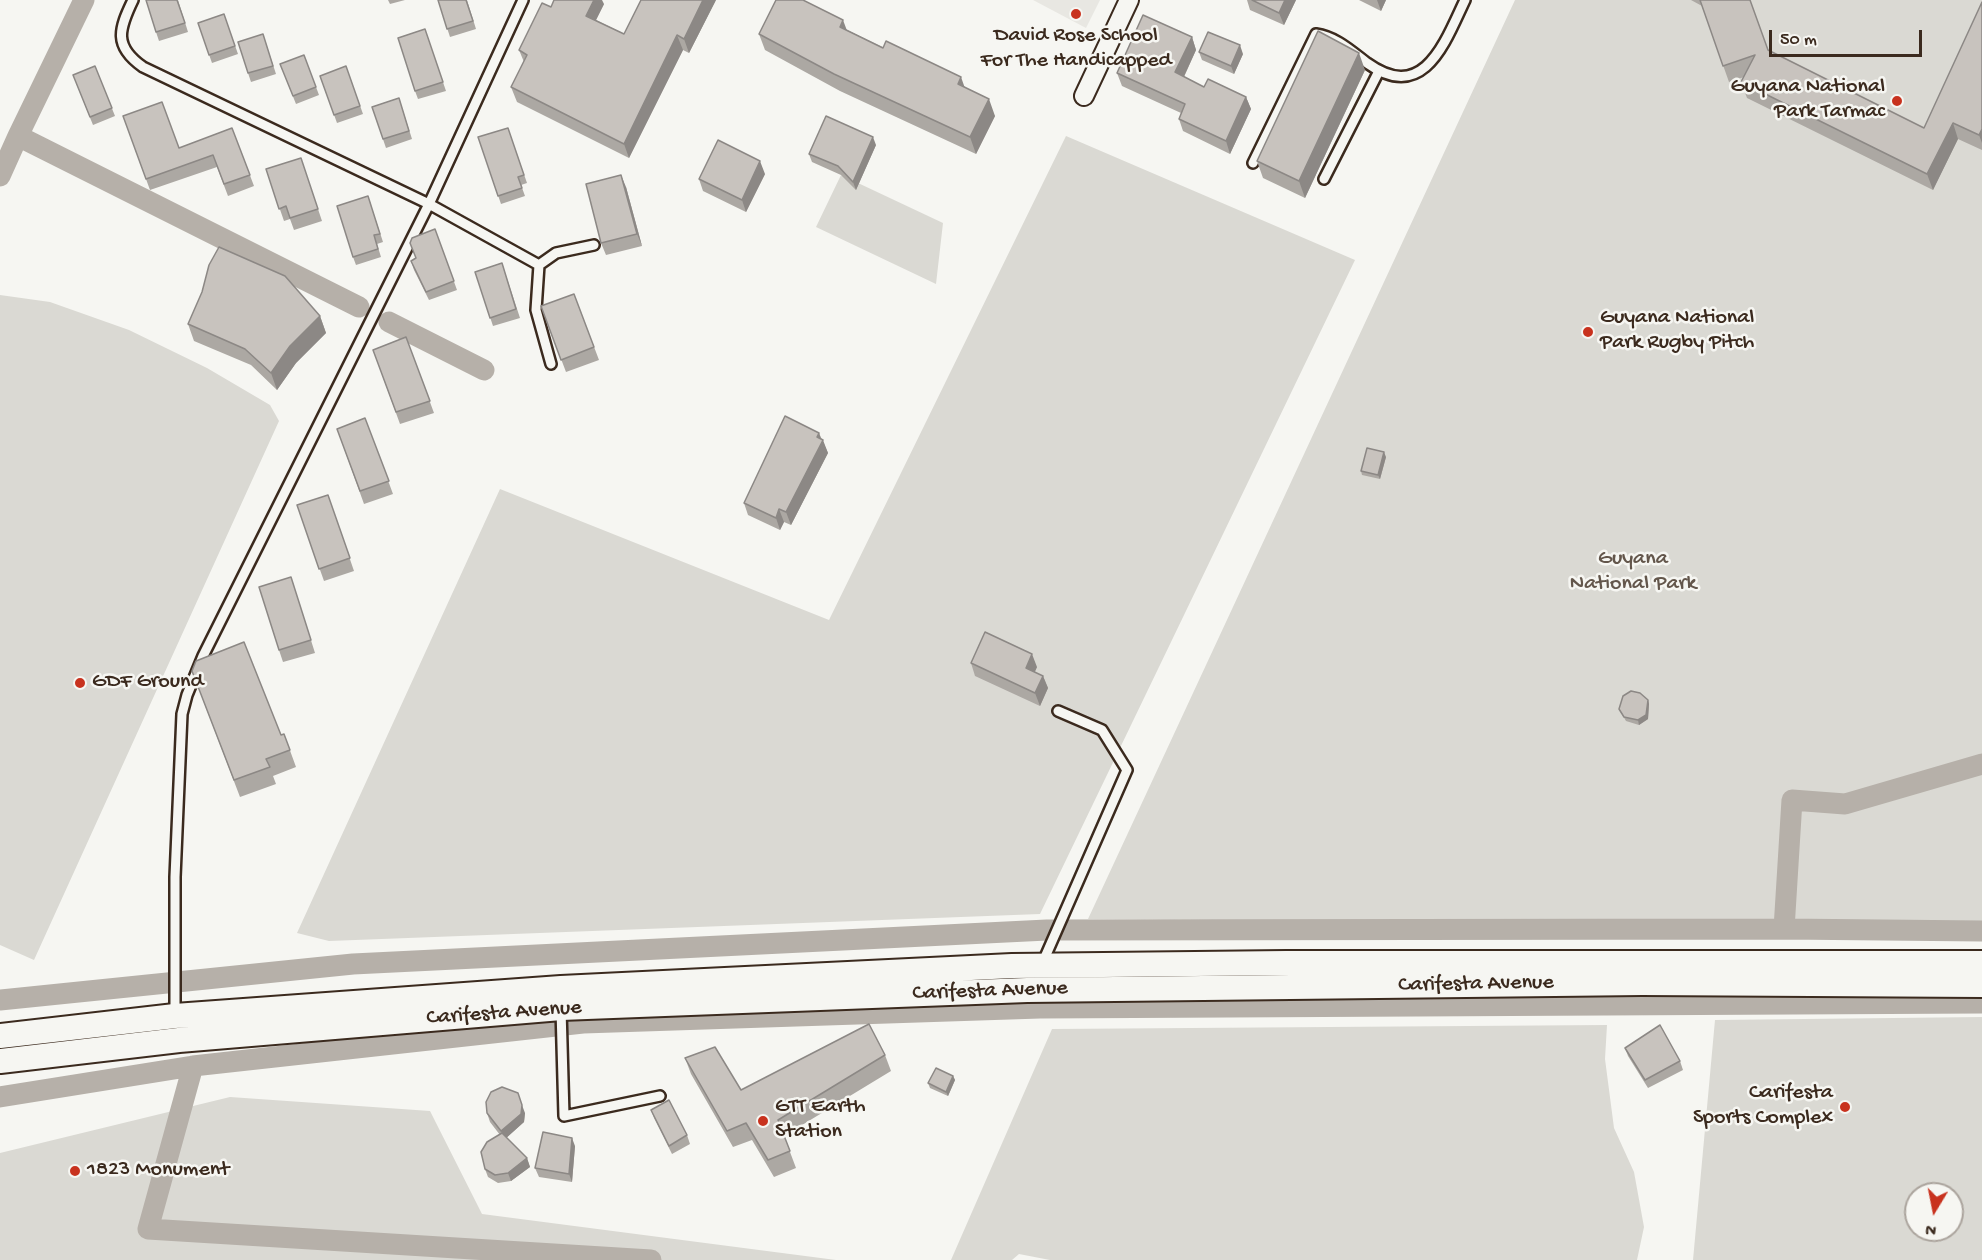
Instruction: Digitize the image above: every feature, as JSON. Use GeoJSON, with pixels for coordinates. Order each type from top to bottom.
{"type":"FeatureCollection","features":[{"type":"Feature","properties":{"kind":"main road","name":"Carifesta Avenue"},"geometry":{"type":"LineString","coordinates":[[0,1061],[177,1028],[561,988],[1286,963],[1982,963]]}},
{"type":"Feature","properties":{"kind":"main road","name":"Carifesta Avenue"},"geometry":{"type":"LineString","coordinates":[[0,1036],[561,1008],[1037,972],[1642,983],[1982,986]]}},
{"type":"Feature","properties":{"kind":"street"},"geometry":{"type":"LineString","coordinates":[[1084,96],[1129,0]]}},
{"type":"Feature","properties":{"kind":"lane"},"geometry":{"type":"LineString","coordinates":[[133,0],[123,21],[122,41],[131,59],[142,67],[429,204],[539,265]]}},
{"type":"Feature","properties":{"kind":"lane"},"geometry":{"type":"LineString","coordinates":[[177,1028],[175,974],[178,759],[187,695],[203,656],[429,204],[523,0]]}},
{"type":"Feature","properties":{"kind":"lane"},"geometry":{"type":"LineString","coordinates":[[1253,163],[1316,34],[1331,36],[1379,71],[1396,76],[1422,72],[1440,54],[1465,0]]}},
{"type":"Feature","properties":{"kind":"lane"},"geometry":{"type":"LineString","coordinates":[[1324,179],[1379,71]]}},
{"type":"Feature","properties":{"kind":"lane"},"geometry":{"type":"LineString","coordinates":[[539,265],[556,253],[594,245]]}},
{"type":"Feature","properties":{"kind":"lane"},"geometry":{"type":"LineString","coordinates":[[539,265],[536,310],[551,364]]}},
{"type":"Feature","properties":{"kind":"lane"},"geometry":{"type":"LineString","coordinates":[[1037,972],[1127,770],[1102,730],[1058,711]]}},
{"type":"Feature","properties":{"kind":"lane"},"geometry":{"type":"LineString","coordinates":[[561,1008],[564,1116],[660,1096]]}},
{"type":"Feature","properties":{"kind":"shaded area","name":"David Rose School For The Handicapped"},"geometry":{"type":"Polygon","coordinates":[[[1033,0],[1100,0],[1086,28],[1033,0]]]}},
{"type":"Feature","properties":{"kind":"green space","name":"Guyana National Park"},"geometry":{"type":"Polygon","coordinates":[[[1515,0],[1982,0],[1982,926],[1088,919],[1515,0]]]}},
{"type":"Feature","properties":{"kind":"green space"},"geometry":{"type":"Polygon","coordinates":[[[1066,136],[1355,260],[1040,914],[329,941],[297,933],[500,489],[829,620],[1066,136]]]}},
{"type":"Feature","properties":{"kind":"green space"},"geometry":{"type":"Polygon","coordinates":[[[841,175],[943,223],[936,284],[816,227],[841,175]]]}},
{"type":"Feature","properties":{"kind":"green space","name":"GDF Ground"},"geometry":{"type":"Polygon","coordinates":[[[0,295],[50,302],[129,330],[207,368],[270,405],[279,421],[34,960],[0,945],[0,295]]]}},
{"type":"Feature","properties":{"kind":"green space","name":"Carifesta Sports Complex"},"geometry":{"type":"Polygon","coordinates":[[[1982,1017],[1982,1260],[1693,1260],[1715,1020],[1982,1017]]]}},
{"type":"Feature","properties":{"kind":"green space"},"geometry":{"type":"Polygon","coordinates":[[[1607,1025],[1605,1059],[1614,1128],[1634,1172],[1644,1227],[1637,1260],[1050,1260],[1019,1254],[1012,1260],[951,1260],[1052,1029],[1607,1025]]]}},
{"type":"Feature","properties":{"kind":"green space"},"geometry":{"type":"Polygon","coordinates":[[[230,1097],[430,1111],[482,1214],[836,1260],[0,1260],[0,1153],[230,1097]]]}},
{"type":"Feature","properties":{"kind":"building"},"geometry":{"type":"Polygon","coordinates":[[[146,0],[177,0],[185,23],[156,32],[146,0]]]}},
{"type":"Feature","properties":{"kind":"building"},"geometry":{"type":"Polygon","coordinates":[[[438,0],[466,0],[473,21],[447,29],[438,0]]]}},
{"type":"Feature","properties":{"kind":"building"},"geometry":{"type":"Polygon","coordinates":[[[554,0],[594,0],[586,16],[624,34],[641,0],[703,0],[684,39],[677,35],[624,144],[511,87],[527,55],[519,50],[542,3],[551,7],[554,0]]]}},
{"type":"Feature","properties":{"kind":"building"},"geometry":{"type":"Polygon","coordinates":[[[776,0],[803,0],[843,20],[840,27],[883,48],[886,41],[961,77],[958,84],[989,99],[970,137],[834,74],[759,34],[776,0]]]}},
{"type":"Feature","properties":{"kind":"building"},"geometry":{"type":"Polygon","coordinates":[[[1252,0],[1285,0],[1279,13],[1252,0]]]}},
{"type":"Feature","properties":{"kind":"building"},"geometry":{"type":"Polygon","coordinates":[[[1700,0],[1750,0],[1768,50],[1924,128],[1982,2],[1982,129],[1979,135],[1953,123],[1927,174],[1741,82],[1755,55],[1723,66],[1700,0]]]}},
{"type":"Feature","properties":{"kind":"building"},"geometry":{"type":"Polygon","coordinates":[[[224,14],[235,46],[209,55],[198,23],[224,14]]]}},
{"type":"Feature","properties":{"kind":"building"},"geometry":{"type":"Polygon","coordinates":[[[1143,15],[1192,37],[1175,72],[1204,87],[1208,79],[1246,97],[1226,141],[1179,119],[1185,104],[1117,73],[1143,15]]]}},
{"type":"Feature","properties":{"kind":"building"},"geometry":{"type":"Polygon","coordinates":[[[425,29],[443,82],[415,91],[398,38],[425,29]]]}},
{"type":"Feature","properties":{"kind":"building"},"geometry":{"type":"Polygon","coordinates":[[[1318,31],[1359,53],[1299,181],[1257,161],[1318,31]]]}},
{"type":"Feature","properties":{"kind":"building"},"geometry":{"type":"Polygon","coordinates":[[[1208,32],[1240,45],[1231,66],[1199,52],[1208,32]]]}},
{"type":"Feature","properties":{"kind":"building"},"geometry":{"type":"Polygon","coordinates":[[[263,34],[273,66],[248,73],[238,42],[263,34]]]}},
{"type":"Feature","properties":{"kind":"building"},"geometry":{"type":"Polygon","coordinates":[[[304,55],[316,87],[293,96],[280,64],[304,55]]]}},
{"type":"Feature","properties":{"kind":"building"},"geometry":{"type":"Polygon","coordinates":[[[95,66],[112,108],[90,117],[73,75],[95,66]]]}},
{"type":"Feature","properties":{"kind":"building"},"geometry":{"type":"Polygon","coordinates":[[[346,66],[360,106],[334,115],[320,76],[346,66]]]}},
{"type":"Feature","properties":{"kind":"building"},"geometry":{"type":"Polygon","coordinates":[[[399,98],[409,131],[383,139],[372,107],[399,98]]]}},
{"type":"Feature","properties":{"kind":"building"},"geometry":{"type":"Polygon","coordinates":[[[162,102],[179,148],[232,128],[250,175],[224,184],[213,155],[146,179],[123,116],[162,102]]]}},
{"type":"Feature","properties":{"kind":"building"},"geometry":{"type":"Polygon","coordinates":[[[826,116],[873,137],[853,182],[838,166],[809,154],[826,116]]]}},
{"type":"Feature","properties":{"kind":"building"},"geometry":{"type":"Polygon","coordinates":[[[508,128],[524,175],[518,177],[522,188],[498,196],[478,137],[508,128]]]}},
{"type":"Feature","properties":{"kind":"building"},"geometry":{"type":"Polygon","coordinates":[[[718,140],[760,161],[742,200],[699,179],[718,140]]]}},
{"type":"Feature","properties":{"kind":"building"},"geometry":{"type":"Polygon","coordinates":[[[301,158],[318,209],[290,218],[286,206],[279,209],[266,169],[301,158]]]}},
{"type":"Feature","properties":{"kind":"building"},"geometry":{"type":"Polygon","coordinates":[[[621,175],[637,234],[601,243],[586,184],[621,175]]]}},
{"type":"Feature","properties":{"kind":"building"},"geometry":{"type":"Polygon","coordinates":[[[368,196],[380,234],[374,235],[378,249],[353,257],[337,206],[368,196]]]}},
{"type":"Feature","properties":{"kind":"building"},"geometry":{"type":"Polygon","coordinates":[[[435,229],[454,281],[426,292],[411,261],[416,258],[410,243],[412,238],[435,229]]]}},
{"type":"Feature","properties":{"kind":"building"},"geometry":{"type":"Polygon","coordinates":[[[219,247],[285,276],[320,316],[290,346],[271,373],[245,349],[188,324],[202,292],[209,265],[219,247]]]}},
{"type":"Feature","properties":{"kind":"building"},"geometry":{"type":"Polygon","coordinates":[[[502,263],[516,309],[490,318],[475,272],[502,263]]]}},
{"type":"Feature","properties":{"kind":"building"},"geometry":{"type":"Polygon","coordinates":[[[574,294],[594,347],[561,360],[541,306],[574,294]]]}},
{"type":"Feature","properties":{"kind":"building"},"geometry":{"type":"Polygon","coordinates":[[[406,337],[430,401],[396,412],[373,350],[406,337]]]}},
{"type":"Feature","properties":{"kind":"building"},"geometry":{"type":"Polygon","coordinates":[[[785,416],[819,433],[817,437],[823,440],[786,512],[779,509],[776,518],[744,503],[785,416]]]}},
{"type":"Feature","properties":{"kind":"building"},"geometry":{"type":"Polygon","coordinates":[[[365,418],[389,481],[360,491],[337,429],[365,418]]]}},
{"type":"Feature","properties":{"kind":"building"},"geometry":{"type":"Polygon","coordinates":[[[1367,448],[1384,452],[1378,475],[1361,471],[1367,448]]]}},
{"type":"Feature","properties":{"kind":"building"},"geometry":{"type":"Polygon","coordinates":[[[328,495],[350,558],[319,569],[297,505],[328,495]]]}},
{"type":"Feature","properties":{"kind":"building"},"geometry":{"type":"Polygon","coordinates":[[[291,577],[311,640],[279,650],[259,587],[291,577]]]}},
{"type":"Feature","properties":{"kind":"building"},"geometry":{"type":"Polygon","coordinates":[[[985,632],[1032,654],[1026,668],[1043,676],[1035,693],[971,663],[985,632]]]}},
{"type":"Feature","properties":{"kind":"building"},"geometry":{"type":"Polygon","coordinates":[[[244,642],[281,735],[284,734],[290,750],[266,759],[270,767],[234,780],[192,671],[196,661],[244,642]]]}},
{"type":"Feature","properties":{"kind":"building"},"geometry":{"type":"Polygon","coordinates":[[[1631,691],[1640,693],[1648,700],[1646,715],[1638,720],[1624,717],[1619,709],[1623,696],[1631,691]]]}},
{"type":"Feature","properties":{"kind":"building","name":"GTT Earth Station"},"geometry":{"type":"Polygon","coordinates":[[[869,1024],[885,1055],[778,1120],[790,1151],[768,1160],[746,1123],[727,1131],[685,1058],[715,1047],[741,1090],[869,1024]]]}},
{"type":"Feature","properties":{"kind":"building"},"geometry":{"type":"Polygon","coordinates":[[[1660,1025],[1680,1061],[1645,1080],[1625,1048],[1660,1025]]]}},
{"type":"Feature","properties":{"kind":"building"},"geometry":{"type":"Polygon","coordinates":[[[936,1068],[953,1076],[946,1092],[928,1083],[936,1068]]]}},
{"type":"Feature","properties":{"kind":"building"},"geometry":{"type":"Polygon","coordinates":[[[502,1087],[518,1093],[522,1105],[521,1114],[501,1131],[487,1113],[486,1102],[491,1092],[502,1087]]]}},
{"type":"Feature","properties":{"kind":"building"},"geometry":{"type":"Polygon","coordinates":[[[669,1100],[687,1135],[669,1146],[651,1110],[669,1100]]]}},
{"type":"Feature","properties":{"kind":"building"},"geometry":{"type":"Polygon","coordinates":[[[543,1132],[572,1138],[569,1174],[535,1168],[543,1132]]]}},
{"type":"Feature","properties":{"kind":"building"},"geometry":{"type":"Polygon","coordinates":[[[502,1133],[527,1158],[508,1173],[495,1175],[485,1169],[481,1152],[487,1142],[502,1133]]]}},
{"type":"Feature","properties":{"kind":"waterway"},"geometry":{"type":"LineString","coordinates":[[84,0],[18,136],[359,307]]}},
{"type":"Feature","properties":{"kind":"waterway"},"geometry":{"type":"LineString","coordinates":[[0,176],[18,136]]}},
{"type":"Feature","properties":{"kind":"waterway"},"geometry":{"type":"LineString","coordinates":[[389,322],[484,370]]}},
{"type":"Feature","properties":{"kind":"waterway"},"geometry":{"type":"LineString","coordinates":[[0,1000],[353,964],[1047,930],[1784,929],[1792,800],[1845,804],[1982,764]]}},
{"type":"Feature","properties":{"kind":"waterway"},"geometry":{"type":"LineString","coordinates":[[1784,929],[1982,931]]}},
{"type":"Feature","properties":{"kind":"waterway"},"geometry":{"type":"LineString","coordinates":[[0,1097],[193,1066],[583,1023],[1040,1008],[1982,1003]]}},
{"type":"Feature","properties":{"kind":"waterway"},"geometry":{"type":"LineString","coordinates":[[193,1066],[148,1229],[651,1260]]}},
{"type":"Feature","properties":{"kind":"place","name":"David Rose School For The Handicapped"},"geometry":{"type":"Point","coordinates":[1076,14]}},
{"type":"Feature","properties":{"kind":"place","name":"Guyana National Park Tarmac"},"geometry":{"type":"Point","coordinates":[1897,101]}},
{"type":"Feature","properties":{"kind":"place","name":"Guyana National Park Rugby Pitch"},"geometry":{"type":"Point","coordinates":[1588,332]}},
{"type":"Feature","properties":{"kind":"place","name":"GDF Ground"},"geometry":{"type":"Point","coordinates":[80,683]}},
{"type":"Feature","properties":{"kind":"place","name":"Carifesta Sports Complex"},"geometry":{"type":"Point","coordinates":[1845,1107]}},
{"type":"Feature","properties":{"kind":"place","name":"GTT Earth Station"},"geometry":{"type":"Point","coordinates":[763,1121]}},
{"type":"Feature","properties":{"kind":"place","name":"1823 Monument"},"geometry":{"type":"Point","coordinates":[75,1171]}}]}
